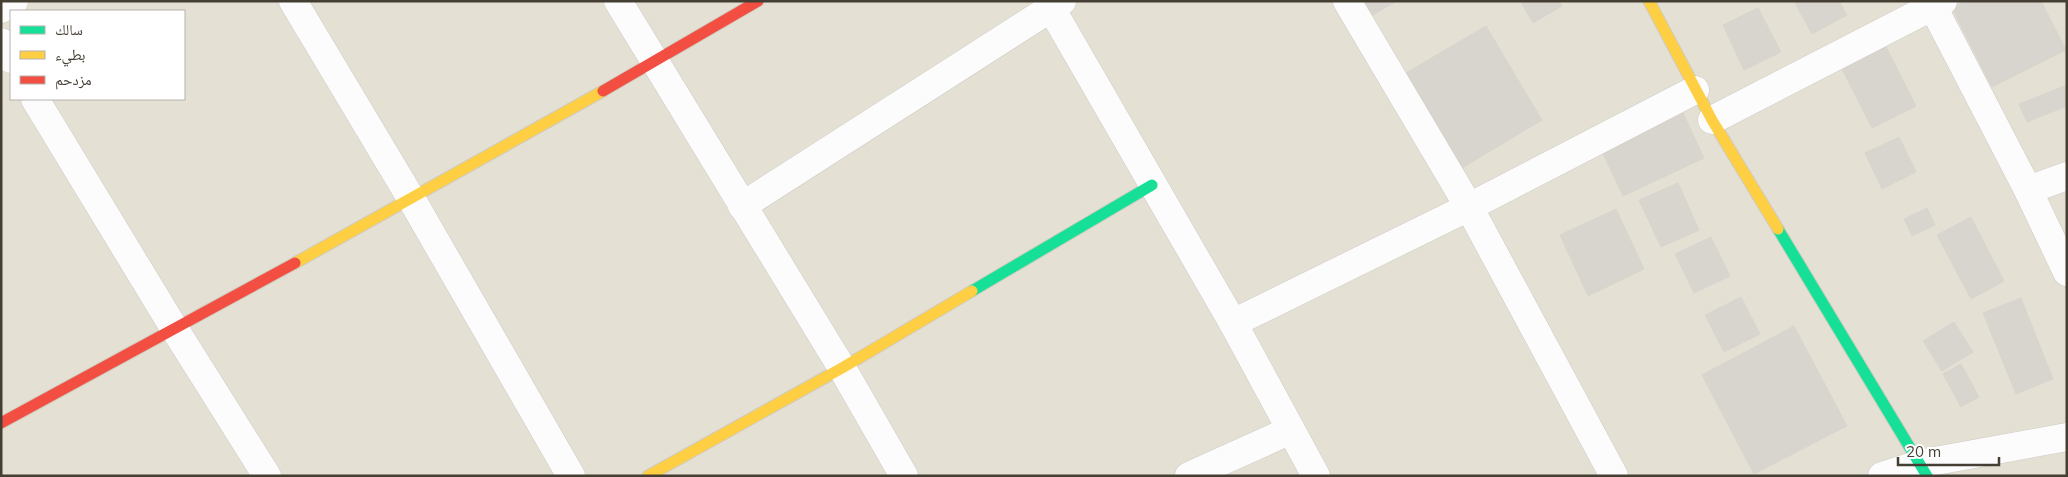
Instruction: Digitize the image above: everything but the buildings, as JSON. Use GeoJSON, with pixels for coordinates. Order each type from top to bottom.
{"type":"FeatureCollection","features":[{"type":"Feature","properties":{"kind":"street"},"geometry":{"type":"LineString","coordinates":[[1,9],[14,1]]}},
{"type":"Feature","properties":{"kind":"street"},"geometry":{"type":"LineString","coordinates":[[293,1],[412,200],[571,476]]}},
{"type":"Feature","properties":{"kind":"street"},"geometry":{"type":"LineString","coordinates":[[618,1],[842,368],[904,476]]}},
{"type":"Feature","properties":{"kind":"street"},"geometry":{"type":"LineString","coordinates":[[1,423],[412,200],[655,62],[758,1]]}},
{"type":"Feature","properties":{"kind":"street"},"geometry":{"type":"LineString","coordinates":[[1347,1],[1468,207],[1614,476]]}},
{"type":"Feature","properties":{"kind":"street"},"geometry":{"type":"LineString","coordinates":[[1649,1],[1712,120],[1923,470]]}},
{"type":"Feature","properties":{"kind":"street"},"geometry":{"type":"LineString","coordinates":[[1712,120],[1935,3],[2067,272]]}},
{"type":"Feature","properties":{"kind":"street"},"geometry":{"type":"LineString","coordinates":[[742,206],[1053,4],[1152,185],[1233,323],[1316,476]]}},
{"type":"Feature","properties":{"kind":"street"},"geometry":{"type":"LineString","coordinates":[[1,42],[10,57]]}},
{"type":"Feature","properties":{"kind":"street"},"geometry":{"type":"LineString","coordinates":[[1233,323],[1468,207],[1695,90]]}},
{"type":"Feature","properties":{"kind":"street"},"geometry":{"type":"LineString","coordinates":[[36,100],[266,476]]}},
{"type":"Feature","properties":{"kind":"street"},"geometry":{"type":"LineString","coordinates":[[2028,190],[2067,176]]}},
{"type":"Feature","properties":{"kind":"street"},"geometry":{"type":"LineString","coordinates":[[648,476],[842,368],[1152,185]]}},
{"type":"Feature","properties":{"kind":"street"},"geometry":{"type":"LineString","coordinates":[[1189,476],[1291,430]]}},
{"type":"Feature","properties":{"kind":"street"},"geometry":{"type":"LineString","coordinates":[[1882,476],[1923,470],[2067,437]]}},
{"type":"Feature","properties":{"kind":"shaded area"},"geometry":{"type":"Polygon","coordinates":[[[1,1],[2067,1],[2067,476],[1,476],[1,1]]]}},
{"type":"Feature","properties":{"kind":"traffic: fast"},"geometry":{"type":"LineString","coordinates":[[972,291],[1152,185]]}},
{"type":"Feature","properties":{"kind":"traffic: fast"},"geometry":{"type":"LineString","coordinates":[[1778,229],[1927,476]]}},
{"type":"Feature","properties":{"kind":"traffic: slow"},"geometry":{"type":"LineString","coordinates":[[1649,1],[1712,120],[1778,229]]}},
{"type":"Feature","properties":{"kind":"traffic: slow"},"geometry":{"type":"LineString","coordinates":[[295,263],[603,91]]}},
{"type":"Feature","properties":{"kind":"traffic: slow"},"geometry":{"type":"LineString","coordinates":[[648,476],[842,368],[972,291]]}},
{"type":"Feature","properties":{"kind":"traffic: jam"},"geometry":{"type":"LineString","coordinates":[[603,91],[758,1]]}},
{"type":"Feature","properties":{"kind":"traffic: jam"},"geometry":{"type":"LineString","coordinates":[[1,423],[295,263]]}}]}
